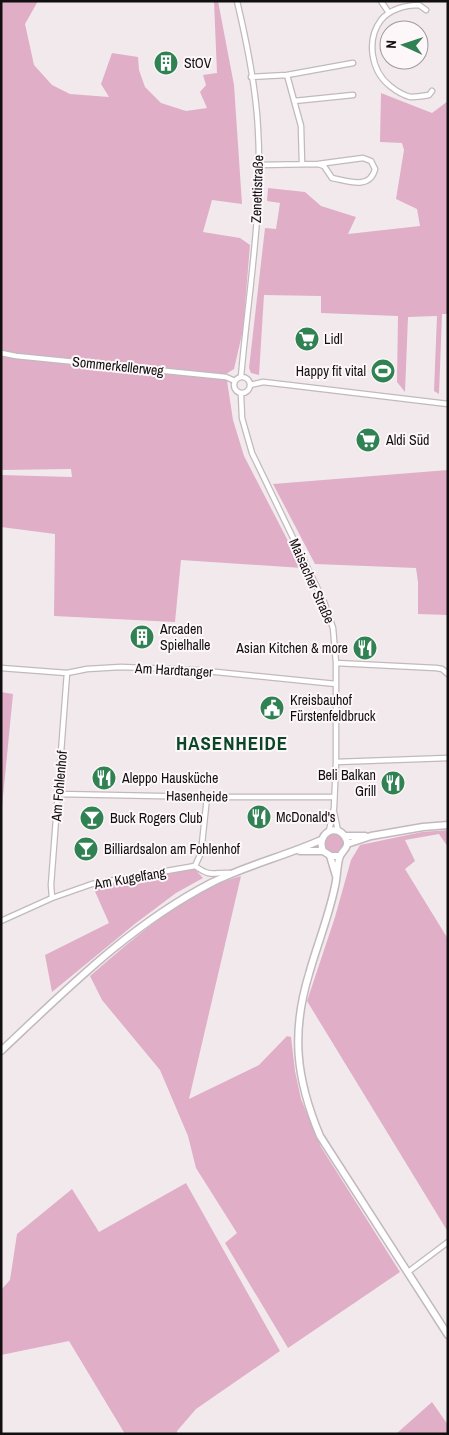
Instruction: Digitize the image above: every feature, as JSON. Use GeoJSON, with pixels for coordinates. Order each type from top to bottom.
{"type":"FeatureCollection","features":[{"type":"Feature","properties":{"kind":"main road"},"geometry":{"type":"LineString","coordinates":[[347,844],[371,836],[423,827],[448,825]]}},
{"type":"Feature","properties":{"kind":"main road"},"geometry":{"type":"LineString","coordinates":[[1,1051],[86,972],[139,927],[174,904],[232,873],[296,851],[321,840],[329,832],[338,831],[345,836],[371,836]]}},
{"type":"Feature","properties":{"kind":"main road"},"geometry":{"type":"LineString","coordinates":[[345,836],[347,844],[345,851],[340,856],[337,879],[301,1004],[297,1035],[301,1082],[320,1136],[448,1335]]}},
{"type":"Feature","properties":{"kind":"main road"},"geometry":{"type":"LineString","coordinates":[[321,840],[323,851]]}},
{"type":"Feature","properties":{"kind":"main road"},"geometry":{"type":"LineString","coordinates":[[296,851],[323,851],[330,856],[340,856]]}},
{"type":"Feature","properties":{"kind":"main road"},"geometry":{"type":"LineString","coordinates":[[330,856],[337,879]]}},
{"type":"Feature","properties":{"kind":"street","name":"Zenettistraße"},"geometry":{"type":"LineString","coordinates":[[238,1],[257,109],[259,165],[257,222],[241,377]]}},
{"type":"Feature","properties":{"kind":"street"},"geometry":{"type":"LineString","coordinates":[[381,1],[389,13]]}},
{"type":"Feature","properties":{"kind":"street"},"geometry":{"type":"LineString","coordinates":[[426,10],[419,4],[409,5],[389,13],[381,21],[374,35],[372,50],[374,66],[383,81],[401,93],[410,96],[429,95],[432,90]]}},
{"type":"Feature","properties":{"kind":"street"},"geometry":{"type":"LineString","coordinates":[[252,77],[287,75],[353,63]]}},
{"type":"Feature","properties":{"kind":"street"},"geometry":{"type":"LineString","coordinates":[[287,75],[302,138],[302,164]]}},
{"type":"Feature","properties":{"kind":"street"},"geometry":{"type":"LineString","coordinates":[[294,101],[354,95]]}},
{"type":"Feature","properties":{"kind":"street"},"geometry":{"type":"LineString","coordinates":[[259,165],[318,164],[363,158],[371,160],[376,169],[374,176],[368,182],[359,182],[332,178],[324,166],[318,164]]}},
{"type":"Feature","properties":{"kind":"street","name":"Sommerkellerweg"},"geometry":{"type":"LineString","coordinates":[[1,353],[226,377],[235,381]]}},
{"type":"Feature","properties":{"kind":"street"},"geometry":{"type":"LineString","coordinates":[[241,377],[247,378],[250,384],[247,392],[241,394],[234,388],[235,381],[241,377]]}},
{"type":"Feature","properties":{"kind":"street"},"geometry":{"type":"LineString","coordinates":[[250,384],[263,382],[448,404]]}},
{"type":"Feature","properties":{"kind":"street","name":"Maisacher Straße"},"geometry":{"type":"LineString","coordinates":[[241,394],[242,418],[247,440],[328,611],[333,628],[336,663],[334,808],[338,831]]}},
{"type":"Feature","properties":{"kind":"street"},"geometry":{"type":"LineString","coordinates":[[336,663],[436,668],[442,669],[448,674]]}},
{"type":"Feature","properties":{"kind":"street","name":"Am Hardtanger"},"geometry":{"type":"LineString","coordinates":[[1,668],[67,674],[87,669],[155,668],[226,672],[336,684]]}},
{"type":"Feature","properties":{"kind":"street","name":"Am Fohlenhof"},"geometry":{"type":"LineString","coordinates":[[52,898],[67,674]]}},
{"type":"Feature","properties":{"kind":"street"},"geometry":{"type":"LineString","coordinates":[[336,762],[448,758]]}},
{"type":"Feature","properties":{"kind":"street","name":"Hasenheide"},"geometry":{"type":"LineString","coordinates":[[59,794],[207,797],[334,796]]}},
{"type":"Feature","properties":{"kind":"street"},"geometry":{"type":"LineString","coordinates":[[207,797],[201,853],[195,866],[204,872],[215,875],[232,873]]}},
{"type":"Feature","properties":{"kind":"street","name":"Maisacher Straße"},"geometry":{"type":"LineString","coordinates":[[329,832],[334,808]]}},
{"type":"Feature","properties":{"kind":"street","name":"Am Kugelfang"},"geometry":{"type":"LineString","coordinates":[[1,921],[52,898],[92,884],[195,866]]}},
{"type":"Feature","properties":{"kind":"street"},"geometry":{"type":"LineString","coordinates":[[408,1272],[448,1242]]}},
{"type":"Feature","properties":{"kind":"shaded area"},"geometry":{"type":"Polygon","coordinates":[[[1,1],[38,1],[25,24],[34,65],[52,85],[70,94],[109,97],[101,84],[112,53],[138,57],[139,70],[145,87],[161,103],[186,111],[207,108],[200,92],[206,85],[203,75],[217,73],[214,1],[218,1],[234,85],[242,204],[212,200],[203,232],[240,238],[250,245],[243,330],[234,369],[226,374],[233,420],[244,456],[302,568],[181,560],[175,622],[54,616],[55,534],[1,527],[1,475],[72,477],[71,469],[1,470],[1,1]]]}},
{"type":"Feature","properties":{"kind":"shaded area"},"geometry":{"type":"Polygon","coordinates":[[[381,93],[432,113],[448,101],[448,314],[442,314],[439,394],[434,391],[437,316],[408,317],[405,392],[397,382],[398,316],[321,313],[321,296],[264,295],[259,375],[251,373],[249,368],[265,228],[276,229],[280,203],[267,201],[268,188],[305,192],[321,206],[356,217],[348,234],[420,226],[417,209],[396,199],[404,150],[402,143],[380,142],[381,93]]]}},
{"type":"Feature","properties":{"kind":"shaded area"},"geometry":{"type":"Polygon","coordinates":[[[448,470],[448,615],[418,614],[416,568],[315,564],[273,484],[448,470]]]}},
{"type":"Feature","properties":{"kind":"shaded area"},"geometry":{"type":"Polygon","coordinates":[[[1,692],[13,694],[1,817],[1,692]]]}},
{"type":"Feature","properties":{"kind":"shaded area"},"geometry":{"type":"Polygon","coordinates":[[[448,830],[448,847],[439,834],[405,840],[415,861],[405,869],[448,939],[448,1232],[307,1001],[335,917],[351,860],[360,845],[422,832],[448,830]]]}},
{"type":"Feature","properties":{"kind":"shaded area"},"geometry":{"type":"Polygon","coordinates":[[[334,834],[341,837],[344,844],[341,851],[334,854],[327,851],[324,844],[327,837],[334,834]]]}},
{"type":"Feature","properties":{"kind":"shaded area"},"geometry":{"type":"Polygon","coordinates":[[[194,868],[203,878],[176,893],[136,923],[52,992],[45,955],[109,923],[93,887],[194,868]]]}},
{"type":"Feature","properties":{"kind":"shaded area"},"geometry":{"type":"Polygon","coordinates":[[[241,876],[189,1099],[259,1065],[287,1036],[291,1037],[301,1099],[321,1147],[400,1272],[288,1348],[225,1243],[237,1233],[196,1168],[188,1136],[160,1070],[102,1000],[90,976],[142,932],[180,905],[220,883],[241,876]]]}},
{"type":"Feature","properties":{"kind":"shaded area"},"geometry":{"type":"Polygon","coordinates":[[[186,1183],[280,1351],[196,1409],[177,1431],[177,1434],[125,1434],[69,1341],[1,1355],[1,1290],[10,1280],[17,1234],[72,1189],[99,1232],[186,1183]]]}},
{"type":"Feature","properties":{"kind":"shaded area"},"geometry":{"type":"Polygon","coordinates":[[[432,1402],[448,1425],[448,1434],[396,1434],[432,1402]]]}},
{"type":"Feature","properties":{"kind":"place","name":"StOV"},"geometry":{"type":"Point","coordinates":[166,63]}},
{"type":"Feature","properties":{"kind":"place","name":"Lidl"},"geometry":{"type":"Point","coordinates":[307,339]}},
{"type":"Feature","properties":{"kind":"place","name":"Happy fit vital"},"geometry":{"type":"Point","coordinates":[383,371]}},
{"type":"Feature","properties":{"kind":"place","name":"Aldi Süd"},"geometry":{"type":"Point","coordinates":[368,440]}},
{"type":"Feature","properties":{"kind":"place","name":"Arcaden Spielhalle"},"geometry":{"type":"Point","coordinates":[142,637]}},
{"type":"Feature","properties":{"kind":"place","name":"Asian Kitchen & more"},"geometry":{"type":"Point","coordinates":[365,648]}},
{"type":"Feature","properties":{"kind":"place","name":"Kreisbauhof Fürstenfeldbruck"},"geometry":{"type":"Point","coordinates":[272,708]}},
{"type":"Feature","properties":{"kind":"place","name":"Aleppo Hausküche"},"geometry":{"type":"Point","coordinates":[104,778]}},
{"type":"Feature","properties":{"kind":"place","name":"Beli Balkan Grill"},"geometry":{"type":"Point","coordinates":[393,783]}},
{"type":"Feature","properties":{"kind":"place","name":"McDonald's"},"geometry":{"type":"Point","coordinates":[259,817]}},
{"type":"Feature","properties":{"kind":"place","name":"Buck Rogers Club"},"geometry":{"type":"Point","coordinates":[92,818]}},
{"type":"Feature","properties":{"kind":"place","name":"Billiardsalon am Fohlenhof"},"geometry":{"type":"Point","coordinates":[86,849]}},
{"type":"Feature","properties":{"kind":"district","name":"HASENHEIDE"},"geometry":{"type":"Point","coordinates":[232,743]}}]}
